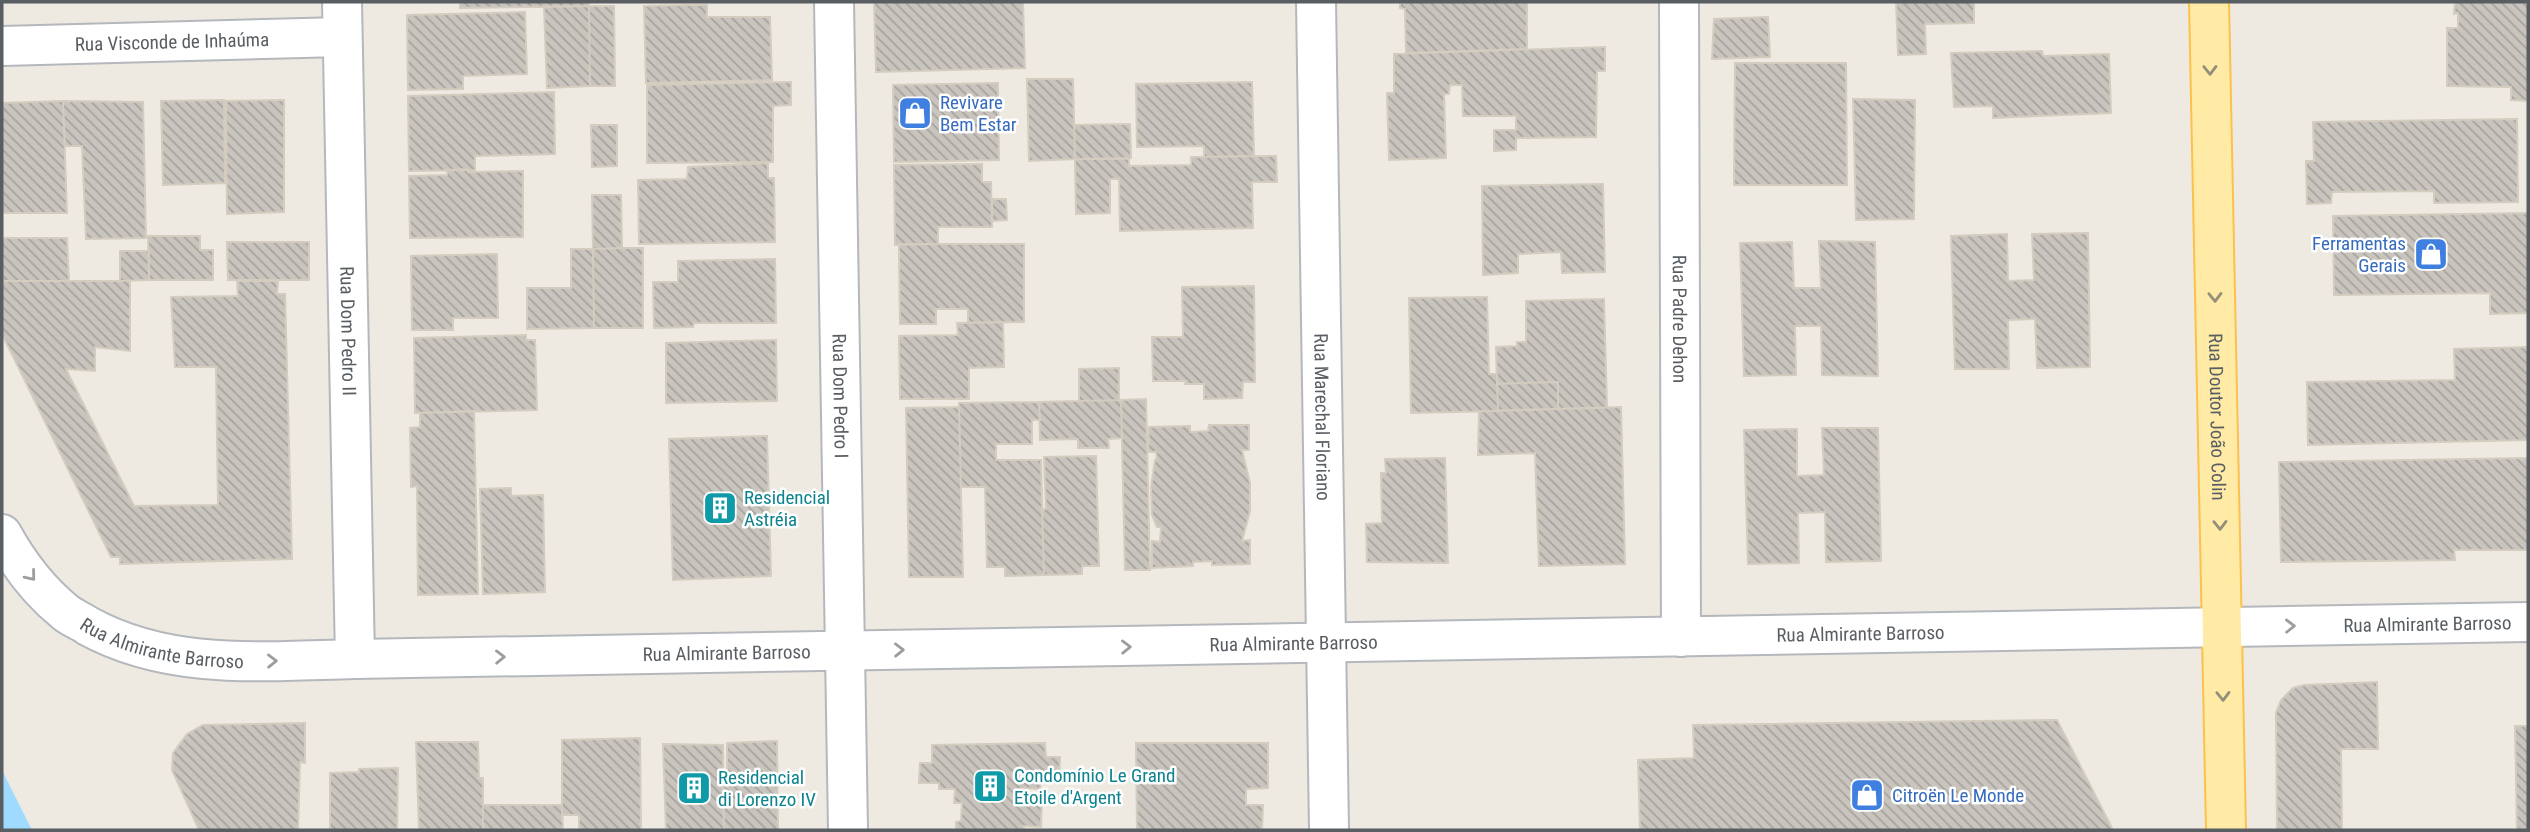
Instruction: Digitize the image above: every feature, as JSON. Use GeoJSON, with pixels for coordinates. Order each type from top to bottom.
{"type":"FeatureCollection","features":[{"type":"Feature","properties":{"kind":"main road","name":"Rua Doutor João Colin"},"geometry":{"type":"LineString","coordinates":[[2209,2],[2226,830]]}},
{"type":"Feature","properties":{"kind":"street","name":"Rua Dom Pedro I"},"geometry":{"type":"LineString","coordinates":[[834,2],[848,830]]}},
{"type":"Feature","properties":{"kind":"street","name":"Rua Marechal Floriano"},"geometry":{"type":"LineString","coordinates":[[1316,2],[1329,830]]}},
{"type":"Feature","properties":{"kind":"street","name":"Rua Padre Dehon"},"geometry":{"type":"LineString","coordinates":[[1679,2],[1681,637]]}},
{"type":"Feature","properties":{"kind":"street","name":"Rua Visconde de Inhaúma"},"geometry":{"type":"LineString","coordinates":[[2,46],[342,20]]}},
{"type":"Feature","properties":{"kind":"street","name":"Rua Dom Pedro II"},"geometry":{"type":"LineString","coordinates":[[342,20],[355,660]]}},
{"type":"Feature","properties":{"kind":"street","name":"Rua Almirante Barroso"},"geometry":{"type":"LineString","coordinates":[[2,534],[30,578],[66,613],[108,636],[151,651],[199,660],[355,660],[2528,622]]}},
{"type":"Feature","properties":{"kind":"water"},"geometry":{"type":"Polygon","coordinates":[[[2,770],[32,830],[2,830],[2,770]]]}},
{"type":"Feature","properties":{"kind":"building"},"geometry":{"type":"Polygon","coordinates":[[[460,2],[589,2],[589,6],[460,8],[460,2]]]}},
{"type":"Feature","properties":{"kind":"building"},"geometry":{"type":"Polygon","coordinates":[[[874,2],[1023,2],[1025,68],[876,72],[874,2]]]}},
{"type":"Feature","properties":{"kind":"building"},"geometry":{"type":"Polygon","coordinates":[[[1400,2],[1527,2],[1527,49],[1406,53],[1405,9],[1400,8],[1400,2]]]}},
{"type":"Feature","properties":{"kind":"building"},"geometry":{"type":"Polygon","coordinates":[[[1896,2],[1974,2],[1974,23],[1925,24],[1926,54],[1898,55],[1896,2]]]}},
{"type":"Feature","properties":{"kind":"building"},"geometry":{"type":"Polygon","coordinates":[[[2455,2],[2528,2],[2528,101],[2511,100],[2511,87],[2447,86],[2447,28],[2458,28],[2458,13],[2454,14],[2455,2]]]}},
{"type":"Feature","properties":{"kind":"building"},"geometry":{"type":"Polygon","coordinates":[[[707,5],[707,17],[770,17],[772,80],[646,83],[644,6],[707,5]]]}},
{"type":"Feature","properties":{"kind":"building"},"geometry":{"type":"Polygon","coordinates":[[[589,6],[590,86],[547,88],[544,7],[589,6]]]}},
{"type":"Feature","properties":{"kind":"building"},"geometry":{"type":"Polygon","coordinates":[[[589,6],[614,6],[615,86],[590,86],[589,6]]]}},
{"type":"Feature","properties":{"kind":"building"},"geometry":{"type":"Polygon","coordinates":[[[525,12],[527,74],[463,76],[463,89],[408,90],[407,15],[525,12]]]}},
{"type":"Feature","properties":{"kind":"building"},"geometry":{"type":"Polygon","coordinates":[[[1768,17],[1770,57],[1712,59],[1714,19],[1768,17]]]}},
{"type":"Feature","properties":{"kind":"building"},"geometry":{"type":"Polygon","coordinates":[[[1605,47],[1605,71],[1597,71],[1596,137],[1516,138],[1516,150],[1494,151],[1494,130],[1516,130],[1516,116],[1463,116],[1462,85],[1450,85],[1449,94],[1444,94],[1446,158],[1389,160],[1387,93],[1394,93],[1394,54],[1605,47]]]}},
{"type":"Feature","properties":{"kind":"building"},"geometry":{"type":"Polygon","coordinates":[[[2042,51],[2043,56],[2109,54],[2111,113],[1993,118],[1993,106],[1954,107],[1951,53],[2042,51]]]}},
{"type":"Feature","properties":{"kind":"building"},"geometry":{"type":"Polygon","coordinates":[[[1735,63],[1846,63],[1847,185],[1734,185],[1735,63]]]}},
{"type":"Feature","properties":{"kind":"building"},"geometry":{"type":"Polygon","coordinates":[[[1027,79],[1073,79],[1075,159],[1029,161],[1027,79]]]}},
{"type":"Feature","properties":{"kind":"building"},"geometry":{"type":"Polygon","coordinates":[[[791,82],[791,105],[773,106],[773,162],[647,163],[647,85],[791,82]]]}},
{"type":"Feature","properties":{"kind":"building"},"geometry":{"type":"Polygon","coordinates":[[[1252,82],[1254,156],[1204,157],[1204,146],[1137,147],[1136,84],[1252,82]]]}},
{"type":"Feature","properties":{"kind":"building"},"geometry":{"type":"Polygon","coordinates":[[[998,83],[999,160],[894,162],[893,85],[998,83]]]}},
{"type":"Feature","properties":{"kind":"building"},"geometry":{"type":"Polygon","coordinates":[[[554,92],[555,154],[475,156],[475,170],[409,171],[408,96],[554,92]]]}},
{"type":"Feature","properties":{"kind":"building"},"geometry":{"type":"Polygon","coordinates":[[[1853,99],[1915,100],[1914,219],[1856,220],[1853,99]]]}},
{"type":"Feature","properties":{"kind":"building"},"geometry":{"type":"Polygon","coordinates":[[[224,100],[225,183],[163,185],[161,101],[224,100]]]}},
{"type":"Feature","properties":{"kind":"building"},"geometry":{"type":"Polygon","coordinates":[[[284,100],[284,212],[227,214],[226,101],[284,100]]]}},
{"type":"Feature","properties":{"kind":"building"},"geometry":{"type":"Polygon","coordinates":[[[63,101],[67,213],[2,213],[2,103],[63,101]]]}},
{"type":"Feature","properties":{"kind":"building"},"geometry":{"type":"Polygon","coordinates":[[[63,101],[143,102],[146,238],[86,239],[82,146],[65,146],[63,101]]]}},
{"type":"Feature","properties":{"kind":"building"},"geometry":{"type":"Polygon","coordinates":[[[2517,119],[2518,202],[2434,203],[2434,191],[2332,192],[2331,203],[2307,204],[2306,161],[2314,161],[2313,122],[2517,119]]]}},
{"type":"Feature","properties":{"kind":"building"},"geometry":{"type":"Polygon","coordinates":[[[1130,124],[1131,158],[1075,159],[1074,125],[1130,124]]]}},
{"type":"Feature","properties":{"kind":"building"},"geometry":{"type":"Polygon","coordinates":[[[591,125],[617,125],[617,166],[592,167],[591,125]]]}},
{"type":"Feature","properties":{"kind":"building"},"geometry":{"type":"Polygon","coordinates":[[[1276,156],[1277,182],[1252,182],[1253,228],[1120,231],[1119,179],[1110,179],[1110,213],[1076,214],[1075,159],[1129,159],[1129,166],[1191,165],[1191,157],[1276,156]]]}},
{"type":"Feature","properties":{"kind":"building"},"geometry":{"type":"Polygon","coordinates":[[[768,163],[768,178],[774,178],[775,242],[639,244],[638,180],[687,179],[688,167],[768,163]]]}},
{"type":"Feature","properties":{"kind":"building"},"geometry":{"type":"Polygon","coordinates":[[[982,164],[982,182],[991,182],[992,227],[938,227],[938,244],[895,245],[894,165],[982,164]]]}},
{"type":"Feature","properties":{"kind":"building"},"geometry":{"type":"Polygon","coordinates":[[[468,169],[468,172],[523,171],[523,237],[410,238],[409,176],[447,175],[447,170],[468,169]]]}},
{"type":"Feature","properties":{"kind":"building"},"geometry":{"type":"Polygon","coordinates":[[[1603,184],[1605,272],[1562,273],[1561,252],[1518,254],[1518,273],[1483,275],[1482,186],[1603,184]]]}},
{"type":"Feature","properties":{"kind":"building"},"geometry":{"type":"Polygon","coordinates":[[[592,195],[621,195],[622,248],[593,249],[592,195]]]}},
{"type":"Feature","properties":{"kind":"building"},"geometry":{"type":"Polygon","coordinates":[[[992,199],[1006,199],[1007,220],[992,221],[992,199]]]}},
{"type":"Feature","properties":{"kind":"building","name":"Ferramentas Gerais"},"geometry":{"type":"Polygon","coordinates":[[[2528,213],[2528,313],[2490,314],[2490,293],[2334,295],[2333,216],[2528,213]]]}},
{"type":"Feature","properties":{"kind":"building"},"geometry":{"type":"Polygon","coordinates":[[[2088,233],[2090,367],[2037,368],[2035,319],[2008,320],[2009,369],[1955,369],[1951,236],[2007,234],[2008,281],[2034,280],[2032,234],[2088,233]]]}},
{"type":"Feature","properties":{"kind":"building"},"geometry":{"type":"Polygon","coordinates":[[[148,236],[200,236],[200,250],[213,250],[213,280],[149,280],[148,236]]]}},
{"type":"Feature","properties":{"kind":"building"},"geometry":{"type":"Polygon","coordinates":[[[2,238],[67,238],[69,281],[2,281],[2,238]]]}},
{"type":"Feature","properties":{"kind":"building"},"geometry":{"type":"Polygon","coordinates":[[[1819,241],[1875,242],[1878,376],[1822,375],[1821,326],[1795,326],[1796,375],[1744,376],[1740,243],[1792,242],[1794,288],[1821,288],[1819,241]]]}},
{"type":"Feature","properties":{"kind":"building"},"geometry":{"type":"Polygon","coordinates":[[[227,242],[309,242],[309,280],[228,280],[227,242]]]}},
{"type":"Feature","properties":{"kind":"building"},"geometry":{"type":"Polygon","coordinates":[[[899,244],[1024,244],[1024,322],[968,323],[968,309],[936,309],[936,324],[900,324],[899,244]]]}},
{"type":"Feature","properties":{"kind":"building"},"geometry":{"type":"Polygon","coordinates":[[[643,248],[643,328],[594,328],[593,249],[643,248]]]}},
{"type":"Feature","properties":{"kind":"building"},"geometry":{"type":"Polygon","coordinates":[[[571,249],[593,249],[594,328],[527,329],[527,288],[571,288],[571,249]]]}},
{"type":"Feature","properties":{"kind":"building"},"geometry":{"type":"Polygon","coordinates":[[[120,251],[149,251],[149,280],[120,281],[120,251]]]}},
{"type":"Feature","properties":{"kind":"building"},"geometry":{"type":"Polygon","coordinates":[[[497,254],[498,318],[453,318],[453,330],[412,330],[411,256],[497,254]]]}},
{"type":"Feature","properties":{"kind":"building"},"geometry":{"type":"Polygon","coordinates":[[[775,259],[776,323],[694,323],[693,327],[654,328],[653,282],[678,282],[678,261],[775,259]]]}},
{"type":"Feature","properties":{"kind":"building"},"geometry":{"type":"Polygon","coordinates":[[[2,281],[130,281],[130,351],[95,347],[95,371],[66,369],[134,506],[218,505],[216,367],[175,367],[171,297],[238,296],[237,281],[278,281],[277,294],[285,294],[292,559],[120,564],[120,557],[111,557],[2,334],[2,281]]]}},
{"type":"Feature","properties":{"kind":"building"},"geometry":{"type":"Polygon","coordinates":[[[1254,286],[1255,382],[1243,382],[1242,398],[1204,399],[1204,384],[1153,381],[1152,337],[1183,337],[1182,287],[1254,286]]]}},
{"type":"Feature","properties":{"kind":"building"},"geometry":{"type":"Polygon","coordinates":[[[1487,297],[1489,374],[1497,373],[1498,411],[1411,413],[1409,298],[1487,297]]]}},
{"type":"Feature","properties":{"kind":"building"},"geometry":{"type":"Polygon","coordinates":[[[1604,299],[1607,408],[1558,409],[1558,382],[1497,384],[1496,347],[1517,346],[1517,342],[1526,342],[1526,301],[1604,299]]]}},
{"type":"Feature","properties":{"kind":"building"},"geometry":{"type":"Polygon","coordinates":[[[1003,322],[1004,367],[969,368],[969,399],[900,399],[899,336],[958,335],[957,323],[1003,322]]]}},
{"type":"Feature","properties":{"kind":"building"},"geometry":{"type":"Polygon","coordinates":[[[526,335],[526,340],[535,340],[537,410],[415,413],[414,338],[526,335]]]}},
{"type":"Feature","properties":{"kind":"building"},"geometry":{"type":"Polygon","coordinates":[[[776,340],[777,401],[666,403],[666,343],[776,340]]]}},
{"type":"Feature","properties":{"kind":"building"},"geometry":{"type":"Polygon","coordinates":[[[2528,347],[2528,440],[2308,445],[2307,382],[2455,380],[2454,349],[2528,347]]]}},
{"type":"Feature","properties":{"kind":"building"},"geometry":{"type":"Polygon","coordinates":[[[1119,368],[1119,400],[1079,401],[1079,369],[1119,368]]]}},
{"type":"Feature","properties":{"kind":"building"},"geometry":{"type":"Polygon","coordinates":[[[1558,382],[1558,409],[1498,411],[1497,384],[1558,382]]]}},
{"type":"Feature","properties":{"kind":"building"},"geometry":{"type":"Polygon","coordinates":[[[1146,399],[1150,570],[1125,570],[1121,400],[1146,399]]]}},
{"type":"Feature","properties":{"kind":"building"},"geometry":{"type":"Polygon","coordinates":[[[1121,400],[1122,438],[1108,439],[1109,448],[1078,448],[1078,439],[1040,440],[1039,402],[1121,400]]]}},
{"type":"Feature","properties":{"kind":"building"},"geometry":{"type":"Polygon","coordinates":[[[1039,402],[1040,420],[1032,420],[1032,444],[996,444],[996,460],[1041,460],[1044,575],[1005,576],[1005,567],[987,567],[985,487],[961,487],[959,403],[1039,402]]]}},
{"type":"Feature","properties":{"kind":"building"},"geometry":{"type":"Polygon","coordinates":[[[959,407],[963,577],[909,577],[906,408],[959,407]]]}},
{"type":"Feature","properties":{"kind":"building"},"geometry":{"type":"Polygon","coordinates":[[[1621,407],[1625,564],[1539,566],[1535,453],[1478,455],[1479,411],[1621,407]]]}},
{"type":"Feature","properties":{"kind":"building"},"geometry":{"type":"Polygon","coordinates":[[[474,411],[478,594],[418,595],[417,486],[411,487],[410,428],[420,427],[420,413],[474,411]]]}},
{"type":"Feature","properties":{"kind":"building"},"geometry":{"type":"Polygon","coordinates":[[[1209,425],[1249,425],[1249,450],[1242,450],[1250,483],[1250,511],[1242,541],[1250,540],[1250,564],[1212,565],[1212,561],[1193,562],[1193,566],[1152,568],[1152,541],[1160,542],[1161,527],[1157,527],[1152,515],[1151,487],[1157,459],[1156,452],[1148,452],[1149,427],[1190,426],[1190,432],[1208,431],[1209,425]]]}},
{"type":"Feature","properties":{"kind":"building"},"geometry":{"type":"Polygon","coordinates":[[[1822,428],[1878,428],[1881,561],[1826,562],[1825,512],[1798,513],[1799,563],[1748,564],[1744,430],[1797,429],[1797,476],[1824,475],[1822,428]]]}},
{"type":"Feature","properties":{"kind":"building","name":"Residencial Astréia"},"geometry":{"type":"Polygon","coordinates":[[[767,436],[771,576],[673,580],[669,439],[767,436]]]}},
{"type":"Feature","properties":{"kind":"building"},"geometry":{"type":"Polygon","coordinates":[[[1096,456],[1099,566],[1082,566],[1082,574],[1044,575],[1044,457],[1096,456]]]}},
{"type":"Feature","properties":{"kind":"building"},"geometry":{"type":"Polygon","coordinates":[[[1445,458],[1448,563],[1367,562],[1366,524],[1382,523],[1381,473],[1386,473],[1385,459],[1445,458]]]}},
{"type":"Feature","properties":{"kind":"building"},"geometry":{"type":"Polygon","coordinates":[[[2528,458],[2528,550],[2454,550],[2455,560],[2281,562],[2279,462],[2528,458]]]}},
{"type":"Feature","properties":{"kind":"building"},"geometry":{"type":"Polygon","coordinates":[[[511,488],[511,496],[543,495],[545,592],[483,594],[480,489],[511,488]]]}},
{"type":"Feature","properties":{"kind":"building"},"geometry":{"type":"Polygon","coordinates":[[[2377,682],[2378,749],[2341,749],[2342,830],[2277,830],[2276,713],[2281,700],[2293,688],[2304,685],[2377,682]]]}},
{"type":"Feature","properties":{"kind":"building","name":"Citroën Le Monde"},"geometry":{"type":"Polygon","coordinates":[[[2057,720],[2113,830],[1640,830],[1638,760],[1694,758],[1693,725],[2057,720]]]}},
{"type":"Feature","properties":{"kind":"building"},"geometry":{"type":"Polygon","coordinates":[[[305,723],[305,763],[300,762],[298,830],[199,830],[172,770],[173,753],[187,734],[203,725],[305,723]]]}},
{"type":"Feature","properties":{"kind":"building"},"geometry":{"type":"Polygon","coordinates":[[[2515,726],[2528,726],[2528,830],[2517,830],[2515,726]]]}},
{"type":"Feature","properties":{"kind":"building"},"geometry":{"type":"Polygon","coordinates":[[[640,738],[641,830],[579,830],[579,815],[562,815],[562,740],[640,738]]]}},
{"type":"Feature","properties":{"kind":"building"},"geometry":{"type":"Polygon","coordinates":[[[777,741],[778,830],[724,830],[723,784],[727,784],[727,743],[777,741]]]}},
{"type":"Feature","properties":{"kind":"building"},"geometry":{"type":"Polygon","coordinates":[[[416,742],[478,742],[479,778],[483,778],[483,830],[419,830],[416,742]]]}},
{"type":"Feature","properties":{"kind":"building","name":"Condomínio Le Grand Etoile d'Argent"},"geometry":{"type":"Polygon","coordinates":[[[1045,743],[1046,757],[1060,757],[1059,783],[1041,783],[1040,789],[1025,788],[1025,797],[1042,797],[1041,827],[1023,826],[1024,830],[956,830],[956,822],[961,821],[962,803],[954,803],[955,789],[939,789],[939,783],[919,783],[920,763],[932,763],[932,745],[1045,743]]]}},
{"type":"Feature","properties":{"kind":"building"},"geometry":{"type":"Polygon","coordinates":[[[1136,743],[1268,743],[1268,788],[1246,789],[1246,805],[1263,805],[1262,830],[1137,830],[1136,743]]]}},
{"type":"Feature","properties":{"kind":"building","name":"Residencial di Lorenzo IV"},"geometry":{"type":"Polygon","coordinates":[[[663,744],[723,745],[724,830],[666,830],[663,744]]]}},
{"type":"Feature","properties":{"kind":"building"},"geometry":{"type":"Polygon","coordinates":[[[398,768],[397,830],[330,830],[330,773],[398,768]]]}},
{"type":"Feature","properties":{"kind":"building"},"geometry":{"type":"Polygon","coordinates":[[[483,805],[562,805],[563,830],[483,830],[483,805]]]}},
{"type":"Feature","properties":{"kind":"place","name":"Revivare Bem Estar"},"geometry":{"type":"Point","coordinates":[915,113]}},
{"type":"Feature","properties":{"kind":"place","name":"Ferramentas Gerais"},"geometry":{"type":"Point","coordinates":[2431,254]}},
{"type":"Feature","properties":{"kind":"place","name":"Residencial Astréia"},"geometry":{"type":"Point","coordinates":[720,508]}},
{"type":"Feature","properties":{"kind":"place","name":"Condomínio Le Grand Etoile d'Argent"},"geometry":{"type":"Point","coordinates":[990,786]}},
{"type":"Feature","properties":{"kind":"place","name":"Residencial di Lorenzo IV"},"geometry":{"type":"Point","coordinates":[694,788]}},
{"type":"Feature","properties":{"kind":"place","name":"Citroën Le Monde"},"geometry":{"type":"Point","coordinates":[1867,795]}}]}
